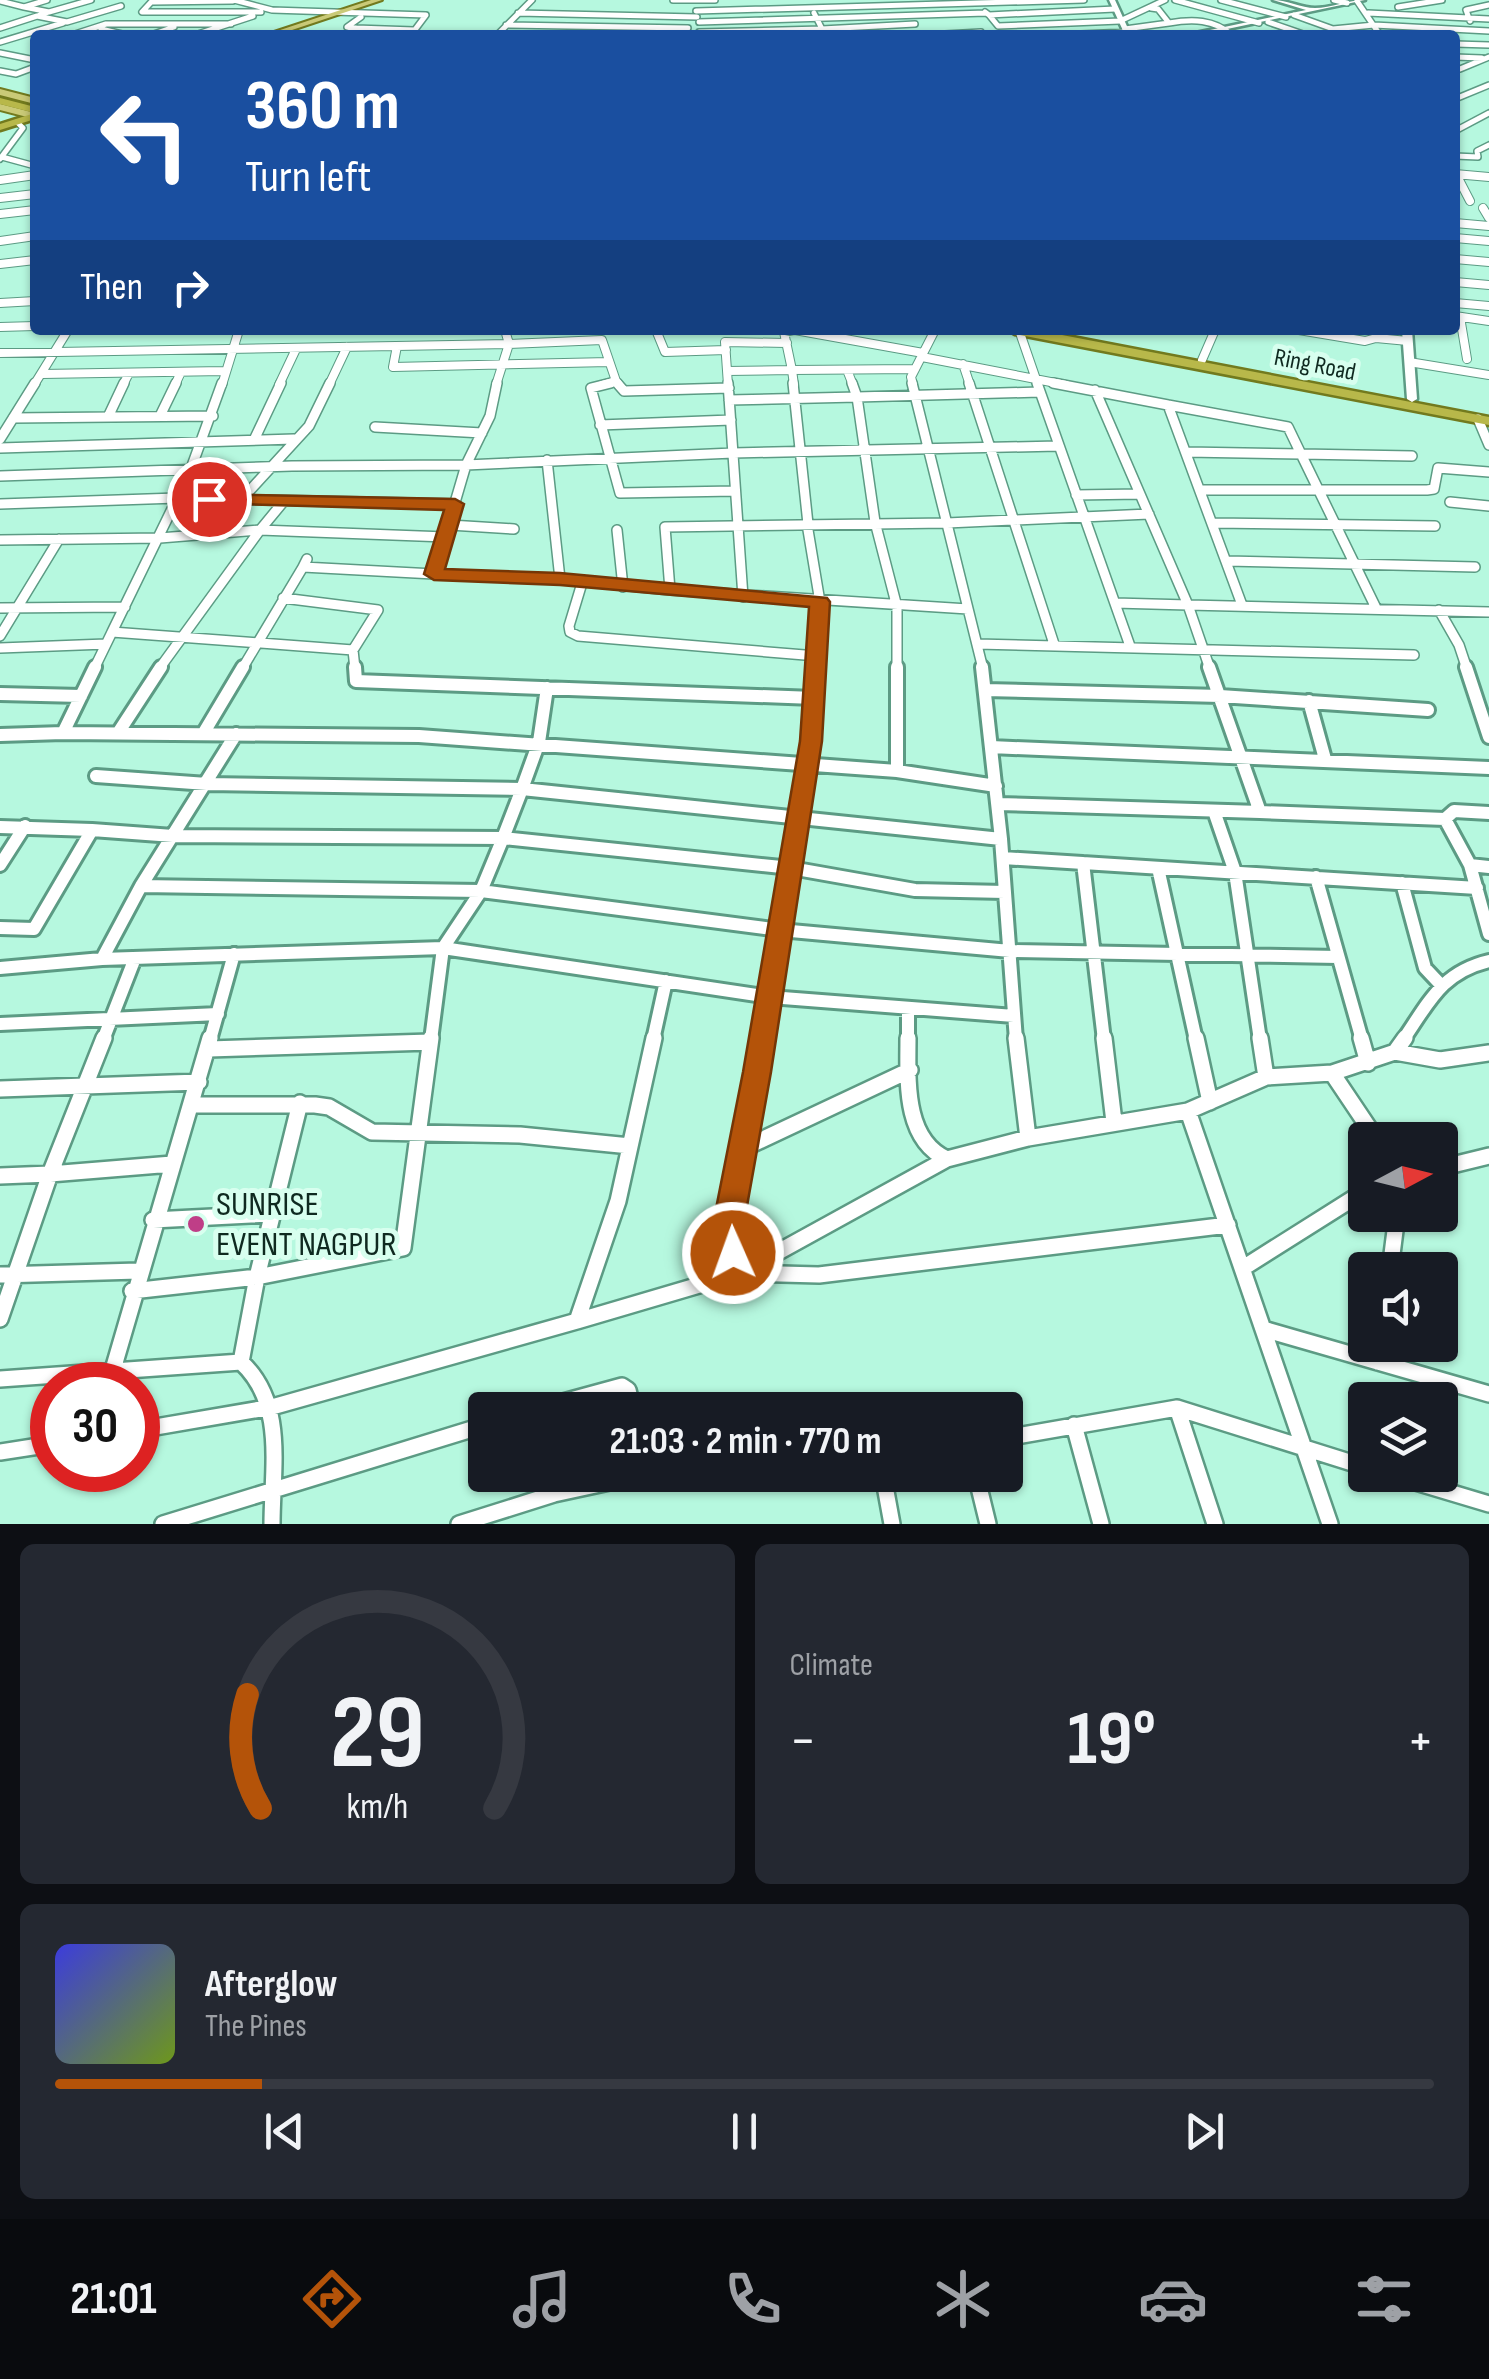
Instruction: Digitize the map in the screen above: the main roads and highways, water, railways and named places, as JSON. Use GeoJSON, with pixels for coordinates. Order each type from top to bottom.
{"type":"FeatureCollection","features":[{"type":"Feature","properties":{"kind":"highway"},"geometry":{"type":"LineString","coordinates":[[0,99],[30,109]]}},
{"type":"Feature","properties":{"kind":"highway"},"geometry":{"type":"LineString","coordinates":[[0,125],[30,111]]}},
{"type":"Feature","properties":{"kind":"highway"},"geometry":{"type":"LineString","coordinates":[[0,125],[16,122],[30,112]]}},
{"type":"Feature","properties":{"kind":"highway","name":"Ring Road"},"geometry":{"type":"LineString","coordinates":[[1045,335],[1485,418]]}},
{"type":"Feature","properties":{"kind":"highway","name":"Ring Road"},"geometry":{"type":"LineString","coordinates":[[1070,335],[1412,399],[1485,418]]}},
{"type":"Feature","properties":{"kind":"main road"},"geometry":{"type":"LineString","coordinates":[[281,30],[369,0]]}},
{"type":"Feature","properties":{"kind":"main road"},"geometry":{"type":"LineString","coordinates":[[339,11],[378,0]]}},
{"type":"Feature","properties":{"kind":"place","name":"SUNRISE EVENT NAGPUR"},"geometry":{"type":"Point","coordinates":[196,1224]}}]}
